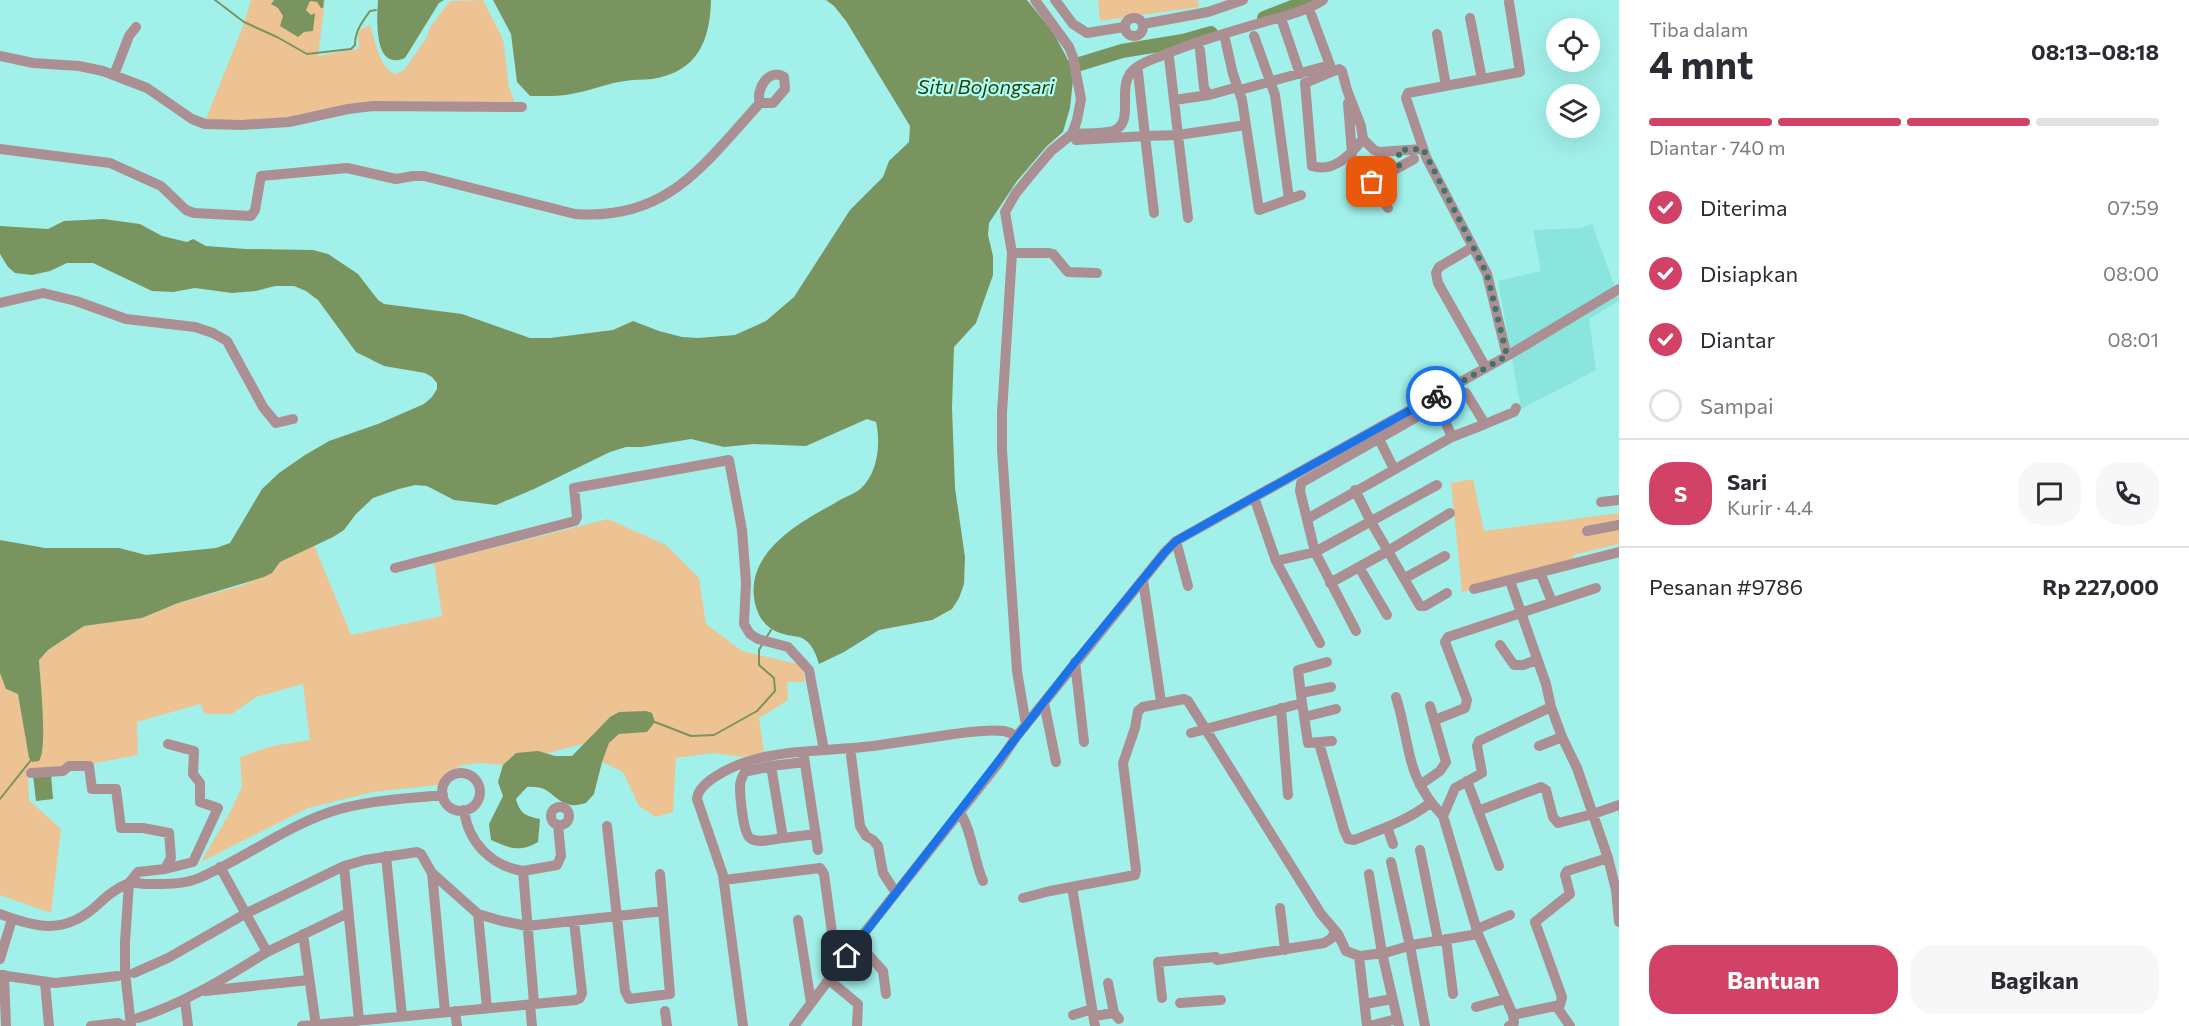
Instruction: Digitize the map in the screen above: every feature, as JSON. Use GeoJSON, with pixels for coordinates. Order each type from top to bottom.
{"type":"FeatureCollection","features":[{"type":"Feature","properties":{"kind":"street"},"geometry":{"type":"LineString","coordinates":[[1026,725],[1017,671],[1002,439],[1012,253],[1005,212],[1016,193],[1034,171],[1068,137],[1077,120],[1081,99],[1073,57],[1056,27],[1035,0]]}},
{"type":"Feature","properties":{"kind":"street"},"geometry":{"type":"LineString","coordinates":[[1054,0],[1073,24],[1087,33],[1124,27],[1128,34],[1134,36],[1142,32],[1143,24],[1208,12],[1243,0]]}},
{"type":"Feature","properties":{"kind":"street"},"geometry":{"type":"LineString","coordinates":[[1068,137],[1114,130],[1120,126],[1125,117],[1125,81],[1138,65],[1187,45],[1292,14],[1323,0]]}},
{"type":"Feature","properties":{"kind":"street"},"geometry":{"type":"LineString","coordinates":[[1507,356],[1487,274],[1423,149],[1406,98],[1408,93],[1520,72],[1509,2]]}},
{"type":"Feature","properties":{"kind":"street"},"geometry":{"type":"LineString","coordinates":[[1174,100],[1239,89],[1330,65],[1311,14]]}},
{"type":"Feature","properties":{"kind":"street"},"geometry":{"type":"LineString","coordinates":[[1470,18],[1482,79]]}},
{"type":"Feature","properties":{"kind":"street"},"geometry":{"type":"LineString","coordinates":[[1283,24],[1300,74]]}},
{"type":"Feature","properties":{"kind":"street"},"geometry":{"type":"LineString","coordinates":[[114,75],[129,36],[136,27]]}},
{"type":"Feature","properties":{"kind":"street"},"geometry":{"type":"LineString","coordinates":[[1437,34],[1446,86]]}},
{"type":"Feature","properties":{"kind":"street"},"geometry":{"type":"LineString","coordinates":[[1254,36],[1275,95],[1289,199]]}},
{"type":"Feature","properties":{"kind":"street"},"geometry":{"type":"LineString","coordinates":[[1225,39],[1239,89],[1259,210],[1301,195]]}},
{"type":"Feature","properties":{"kind":"street"},"geometry":{"type":"LineString","coordinates":[[1200,50],[1204,88],[1209,94]]}},
{"type":"Feature","properties":{"kind":"street"},"geometry":{"type":"LineString","coordinates":[[0,56],[33,63],[86,67],[114,75],[147,88],[192,119],[205,124],[241,125],[289,122],[373,106],[522,107]]}},
{"type":"Feature","properties":{"kind":"street"},"geometry":{"type":"LineString","coordinates":[[1169,57],[1188,218]]}},
{"type":"Feature","properties":{"kind":"street"},"geometry":{"type":"LineString","coordinates":[[1368,144],[1342,71],[1339,69],[1305,83],[1312,166],[1334,166],[1368,144],[1399,150],[1423,149]]}},
{"type":"Feature","properties":{"kind":"street"},"geometry":{"type":"LineString","coordinates":[[1138,72],[1154,213]]}},
{"type":"Feature","properties":{"kind":"street"},"geometry":{"type":"LineString","coordinates":[[1347,90],[1352,153]]}},
{"type":"Feature","properties":{"kind":"street"},"geometry":{"type":"LineString","coordinates":[[0,149],[110,163],[161,186],[182,207],[194,213],[251,216],[255,210],[261,176],[348,168],[396,179],[413,176],[440,179],[575,214],[596,216],[623,213],[646,205],[689,180],[760,104]]}},
{"type":"Feature","properties":{"kind":"street"},"geometry":{"type":"LineString","coordinates":[[1068,137],[1178,135],[1246,125]]}},
{"type":"Feature","properties":{"kind":"street"},"geometry":{"type":"LineString","coordinates":[[1399,150],[1399,167]]}},
{"type":"Feature","properties":{"kind":"street"},"geometry":{"type":"LineString","coordinates":[[1372,182],[1414,159]]}},
{"type":"Feature","properties":{"kind":"street"},"geometry":{"type":"LineString","coordinates":[[1365,166],[1388,208]]}},
{"type":"Feature","properties":{"kind":"street"},"geometry":{"type":"LineString","coordinates":[[1473,247],[1439,267],[1436,273],[1438,282],[1486,368]]}},
{"type":"Feature","properties":{"kind":"street"},"geometry":{"type":"LineString","coordinates":[[1012,253],[1049,253],[1053,254],[1068,272],[1097,273]]}},
{"type":"Feature","properties":{"kind":"street"},"geometry":{"type":"LineString","coordinates":[[794,1026],[1075,662],[1176,541],[1486,368],[1619,289]]}},
{"type":"Feature","properties":{"kind":"street"},"geometry":{"type":"LineString","coordinates":[[0,303],[43,293],[76,301],[126,319],[195,327],[213,333],[227,341],[263,407],[276,423],[293,419]]}},
{"type":"Feature","properties":{"kind":"street"},"geometry":{"type":"LineString","coordinates":[[1356,631],[1315,552],[1300,491],[1301,483],[1461,393],[1466,393],[1485,424]]}},
{"type":"Feature","properties":{"kind":"street"},"geometry":{"type":"LineString","coordinates":[[1438,405],[1452,437]]}},
{"type":"Feature","properties":{"kind":"street"},"geometry":{"type":"LineString","coordinates":[[1307,519],[1452,437],[1514,411],[1516,408]]}},
{"type":"Feature","properties":{"kind":"street"},"geometry":{"type":"LineString","coordinates":[[1379,439],[1394,469]]}},
{"type":"Feature","properties":{"kind":"street"},"geometry":{"type":"LineString","coordinates":[[394,568],[575,521],[577,517],[574,488],[729,460],[742,530],[746,582],[744,624],[750,634],[758,639],[788,647],[809,670],[824,750]]}},
{"type":"Feature","properties":{"kind":"street"},"geometry":{"type":"LineString","coordinates":[[1276,561],[1315,552],[1437,484]]}},
{"type":"Feature","properties":{"kind":"street"},"geometry":{"type":"LineString","coordinates":[[1355,490],[1371,522],[1423,606],[1447,593]]}},
{"type":"Feature","properties":{"kind":"street"},"geometry":{"type":"LineString","coordinates":[[1254,497],[1276,561],[1320,643]]}},
{"type":"Feature","properties":{"kind":"street"},"geometry":{"type":"LineString","coordinates":[[1601,502],[1619,500]]}},
{"type":"Feature","properties":{"kind":"street"},"geometry":{"type":"LineString","coordinates":[[1330,583],[1450,513]]}},
{"type":"Feature","properties":{"kind":"street"},"geometry":{"type":"LineString","coordinates":[[1587,531],[1619,525]]}},
{"type":"Feature","properties":{"kind":"street"},"geometry":{"type":"LineString","coordinates":[[1176,541],[1188,586]]}},
{"type":"Feature","properties":{"kind":"street"},"geometry":{"type":"LineString","coordinates":[[1474,589],[1619,552]]}},
{"type":"Feature","properties":{"kind":"street"},"geometry":{"type":"LineString","coordinates":[[1405,578],[1445,556]]}},
{"type":"Feature","properties":{"kind":"street"},"geometry":{"type":"LineString","coordinates":[[1359,567],[1387,615]]}},
{"type":"Feature","properties":{"kind":"street"},"geometry":{"type":"LineString","coordinates":[[1540,572],[1552,602]]}},
{"type":"Feature","properties":{"kind":"street"},"geometry":{"type":"LineString","coordinates":[[1143,580],[1161,702]]}},
{"type":"Feature","properties":{"kind":"street"},"geometry":{"type":"LineString","coordinates":[[1510,581],[1546,684],[1551,707],[1577,768],[1608,858],[1616,873],[1619,922]]}},
{"type":"Feature","properties":{"kind":"street"},"geometry":{"type":"LineString","coordinates":[[1435,720],[1465,708],[1467,705],[1445,642],[1446,639],[1596,588]]}},
{"type":"Feature","properties":{"kind":"street"},"geometry":{"type":"LineString","coordinates":[[1500,645],[1514,665],[1536,660]]}},
{"type":"Feature","properties":{"kind":"street"},"geometry":{"type":"LineString","coordinates":[[1075,662],[1084,742]]}},
{"type":"Feature","properties":{"kind":"street"},"geometry":{"type":"LineString","coordinates":[[1327,662],[1298,670],[1308,743],[1332,741]]}},
{"type":"Feature","properties":{"kind":"street"},"geometry":{"type":"LineString","coordinates":[[1191,733],[1281,708],[1331,687]]}},
{"type":"Feature","properties":{"kind":"street"},"geometry":{"type":"LineString","coordinates":[[1395,697],[1410,762],[1430,803],[1443,816],[1478,931],[1513,1015],[1514,1023],[1509,1026]]}},
{"type":"Feature","properties":{"kind":"street"},"geometry":{"type":"LineString","coordinates":[[1023,898],[1135,875],[1123,770],[1124,758],[1135,728],[1138,711],[1143,707],[1161,702],[1186,699],[1346,951],[1359,956],[1442,940],[1478,931],[1510,915]]}},
{"type":"Feature","properties":{"kind":"street"},"geometry":{"type":"LineString","coordinates":[[1044,703],[1056,762]]}},
{"type":"Feature","properties":{"kind":"street"},"geometry":{"type":"LineString","coordinates":[[1420,785],[1440,771],[1446,762],[1430,706]]}},
{"type":"Feature","properties":{"kind":"street"},"geometry":{"type":"LineString","coordinates":[[1443,816],[1455,788],[1482,773],[1477,746],[1479,741],[1551,707]]}},
{"type":"Feature","properties":{"kind":"street"},"geometry":{"type":"LineString","coordinates":[[1281,708],[1288,795]]}},
{"type":"Feature","properties":{"kind":"street"},"geometry":{"type":"LineString","coordinates":[[1304,717],[1336,709]]}},
{"type":"Feature","properties":{"kind":"street"},"geometry":{"type":"LineString","coordinates":[[816,834],[765,840],[752,840],[746,835],[740,785],[745,772],[804,758],[824,750],[875,746],[975,732],[1003,731],[1017,737]]}},
{"type":"Feature","properties":{"kind":"street"},"geometry":{"type":"LineString","coordinates":[[1539,746],[1562,737]]}},
{"type":"Feature","properties":{"kind":"street"},"geometry":{"type":"LineString","coordinates":[[1319,743],[1348,839],[1354,840],[1415,815],[1430,803]]}},
{"type":"Feature","properties":{"kind":"street"},"geometry":{"type":"LineString","coordinates":[[0,914],[40,926],[62,926],[73,923],[85,915],[106,897],[129,883],[138,872],[165,869],[193,862],[218,808],[200,802],[200,783],[194,774],[194,751],[168,744]]}},
{"type":"Feature","properties":{"kind":"street"},"geometry":{"type":"LineString","coordinates":[[851,755],[860,826],[866,836],[878,846],[883,873],[896,893]]}},
{"type":"Feature","properties":{"kind":"street"},"geometry":{"type":"LineString","coordinates":[[743,1026],[724,880],[697,794],[711,780],[746,762],[772,756],[804,758]]}},
{"type":"Feature","properties":{"kind":"street"},"geometry":{"type":"LineString","coordinates":[[804,758],[818,850]]}},
{"type":"Feature","properties":{"kind":"street"},"geometry":{"type":"LineString","coordinates":[[31,773],[63,771],[69,766],[89,766],[92,789],[116,789],[122,828],[143,828],[169,833],[171,858],[165,869]]}},
{"type":"Feature","properties":{"kind":"street"},"geometry":{"type":"LineString","coordinates":[[771,766],[783,838]]}},
{"type":"Feature","properties":{"kind":"street"},"geometry":{"type":"LineString","coordinates":[[460,773],[468,774],[475,779],[480,794],[472,807],[464,810],[450,807],[443,795],[446,780],[460,773]]}},
{"type":"Feature","properties":{"kind":"street"},"geometry":{"type":"LineString","coordinates":[[1467,781],[1499,866]]}},
{"type":"Feature","properties":{"kind":"street"},"geometry":{"type":"LineString","coordinates":[[1478,811],[1541,787],[1545,790],[1556,822],[1593,814],[1619,805]]}},
{"type":"Feature","properties":{"kind":"street"},"geometry":{"type":"LineString","coordinates":[[129,883],[181,882],[198,879],[282,834],[328,813],[381,801],[443,795]]}},
{"type":"Feature","properties":{"kind":"street"},"geometry":{"type":"LineString","coordinates":[[464,810],[468,828],[489,857],[503,865],[523,871],[557,866],[561,855],[558,825]]}},
{"type":"Feature","properties":{"kind":"street"},"geometry":{"type":"LineString","coordinates":[[960,812],[970,831],[975,864],[983,881]]}},
{"type":"Feature","properties":{"kind":"street"},"geometry":{"type":"LineString","coordinates":[[607,826],[616,916],[627,998],[629,999],[668,996],[671,992],[660,874]]}},
{"type":"Feature","properties":{"kind":"street"},"geometry":{"type":"LineString","coordinates":[[1387,827],[1393,844]]}},
{"type":"Feature","properties":{"kind":"street"},"geometry":{"type":"LineString","coordinates":[[1420,850],[1453,994]]}},
{"type":"Feature","properties":{"kind":"street"},"geometry":{"type":"LineString","coordinates":[[134,973],[168,958],[245,914],[344,866],[386,856],[417,852],[421,854],[432,873],[478,914],[502,921],[526,926],[663,911]]}},
{"type":"Feature","properties":{"kind":"street"},"geometry":{"type":"LineString","coordinates":[[386,856],[402,1016]]}},
{"type":"Feature","properties":{"kind":"street"},"geometry":{"type":"LineString","coordinates":[[1513,1015],[1557,1006],[1562,1002],[1535,922],[1570,894],[1565,875],[1567,871],[1608,858]]}},
{"type":"Feature","properties":{"kind":"street"},"geometry":{"type":"LineString","coordinates":[[1391,862],[1425,1026]]}},
{"type":"Feature","properties":{"kind":"street"},"geometry":{"type":"LineString","coordinates":[[344,866],[359,1020]]}},
{"type":"Feature","properties":{"kind":"street"},"geometry":{"type":"LineString","coordinates":[[219,867],[267,952]]}},
{"type":"Feature","properties":{"kind":"street"},"geometry":{"type":"LineString","coordinates":[[724,880],[820,868],[824,874],[837,969]]}},
{"type":"Feature","properties":{"kind":"street"},"geometry":{"type":"LineString","coordinates":[[523,871],[532,1026]]}},
{"type":"Feature","properties":{"kind":"street"},"geometry":{"type":"LineString","coordinates":[[432,873],[450,1011],[457,1026]]}},
{"type":"Feature","properties":{"kind":"street"},"geometry":{"type":"LineString","coordinates":[[1359,956],[1368,1026],[1397,1023],[1382,953],[1369,874]]}},
{"type":"Feature","properties":{"kind":"street"},"geometry":{"type":"LineString","coordinates":[[129,883],[125,964],[134,1022],[185,1000],[267,952],[348,913]]}},
{"type":"Feature","properties":{"kind":"street"},"geometry":{"type":"LineString","coordinates":[[1071,887],[1094,1017]]}},
{"type":"Feature","properties":{"kind":"street"},"geometry":{"type":"LineString","coordinates":[[1280,908],[1285,950]]}},
{"type":"Feature","properties":{"kind":"street"},"geometry":{"type":"LineString","coordinates":[[478,914],[487,1008]]}},
{"type":"Feature","properties":{"kind":"street"},"geometry":{"type":"LineString","coordinates":[[0,959],[12,919]]}},
{"type":"Feature","properties":{"kind":"street"},"geometry":{"type":"LineString","coordinates":[[798,920],[811,1003]]}},
{"type":"Feature","properties":{"kind":"street"},"geometry":{"type":"LineString","coordinates":[[302,1026],[580,998],[582,993],[574,921]]}},
{"type":"Feature","properties":{"kind":"street"},"geometry":{"type":"LineString","coordinates":[[1162,998],[1158,962],[1285,950],[1324,943],[1332,938],[1335,931]]}},
{"type":"Feature","properties":{"kind":"street"},"geometry":{"type":"LineString","coordinates":[[303,934],[316,1025]]}},
{"type":"Feature","properties":{"kind":"street"},"geometry":{"type":"LineString","coordinates":[[857,942],[883,971],[886,994]]}},
{"type":"Feature","properties":{"kind":"street"},"geometry":{"type":"LineString","coordinates":[[6,1026],[2,975],[45,982],[76,982],[118,976]]}},
{"type":"Feature","properties":{"kind":"street"},"geometry":{"type":"LineString","coordinates":[[202,991],[309,980]]}},
{"type":"Feature","properties":{"kind":"street"},"geometry":{"type":"LineString","coordinates":[[829,980],[858,1004],[857,1026]]}},
{"type":"Feature","properties":{"kind":"street"},"geometry":{"type":"LineString","coordinates":[[45,982],[49,1026]]}},
{"type":"Feature","properties":{"kind":"street"},"geometry":{"type":"LineString","coordinates":[[1073,1015],[1116,1016],[1108,983]]}},
{"type":"Feature","properties":{"kind":"street"},"geometry":{"type":"LineString","coordinates":[[1365,1004],[1392,999]]}},
{"type":"Feature","properties":{"kind":"street"},"geometry":{"type":"LineString","coordinates":[[1476,1007],[1505,999]]}},
{"type":"Feature","properties":{"kind":"street"},"geometry":{"type":"LineString","coordinates":[[185,1000],[188,1026]]}},
{"type":"Feature","properties":{"kind":"street"},"geometry":{"type":"LineString","coordinates":[[1180,1003],[1221,1000]]}},
{"type":"Feature","properties":{"kind":"street"},"geometry":{"type":"LineString","coordinates":[[1557,1006],[1570,1026]]}},
{"type":"Feature","properties":{"kind":"street"},"geometry":{"type":"LineString","coordinates":[[666,1011],[667,1026]]}},
{"type":"Feature","properties":{"kind":"street"},"geometry":{"type":"LineString","coordinates":[[91,1026],[118,1023],[124,1026]]}},
{"type":"Feature","properties":{"kind":"shaded area"},"geometry":{"type":"Polygon","coordinates":[[[251,0],[325,0],[318,56],[357,49],[359,46],[358,33],[370,25],[381,59],[385,66],[395,74],[404,70],[427,37],[430,27],[450,1],[483,0],[503,39],[509,87],[515,103],[408,101],[288,119],[205,121],[251,0]]]}},
{"type":"Feature","properties":{"kind":"shaded area"},"geometry":{"type":"Polygon","coordinates":[[[1098,0],[1198,0],[1199,7],[1100,21],[1098,0]]]}},
{"type":"Feature","properties":{"kind":"shaded area"},"geometry":{"type":"Polygon","coordinates":[[[1592,224],[1619,298],[1619,301],[1589,319],[1596,370],[1521,409],[1498,281],[1541,271],[1533,230],[1581,228],[1592,224]]]}},
{"type":"Feature","properties":{"kind":"shaded area"},"geometry":{"type":"Polygon","coordinates":[[[1473,479],[1484,531],[1619,513],[1619,544],[1573,555],[1575,565],[1462,592],[1451,483],[1473,479]]]}},
{"type":"Feature","properties":{"kind":"shaded area"},"geometry":{"type":"Polygon","coordinates":[[[608,519],[666,545],[699,578],[706,624],[742,651],[802,665],[805,682],[787,682],[788,700],[759,718],[764,753],[742,757],[713,753],[676,758],[673,812],[656,817],[639,806],[623,772],[602,762],[586,743],[503,765],[481,763],[463,765],[447,772],[438,785],[373,792],[308,808],[201,862],[242,787],[240,757],[272,746],[310,740],[303,684],[256,697],[232,714],[205,714],[200,704],[137,722],[138,755],[28,776],[29,800],[61,829],[51,913],[0,895],[0,673],[6,689],[18,693],[29,758],[43,738],[39,660],[48,650],[84,626],[142,618],[178,603],[240,586],[271,573],[280,562],[314,545],[351,635],[442,616],[434,563],[608,519]]]}},
{"type":"Feature","properties":{"kind":"water"},"geometry":{"type":"Polygon","coordinates":[[[274,0],[324,0],[323,8],[317,2],[310,1],[306,10],[311,15],[315,13],[313,31],[304,32],[298,37],[280,26],[283,16],[278,8],[271,4],[274,0]]]}},
{"type":"Feature","properties":{"kind":"water"},"geometry":{"type":"Polygon","coordinates":[[[378,0],[444,0],[439,3],[405,58],[395,60],[387,57],[379,41],[378,0]]]}},
{"type":"Feature","properties":{"kind":"water"},"geometry":{"type":"Polygon","coordinates":[[[493,0],[711,0],[708,29],[704,42],[698,53],[680,70],[652,79],[628,80],[559,96],[530,96],[517,82],[511,34],[493,0]]]}},
{"type":"Feature","properties":{"kind":"water","name":"Situ Bojongsari"},"geometry":{"type":"Polygon","coordinates":[[[826,0],[1027,0],[1053,32],[1067,58],[1073,80],[1070,108],[1063,132],[1047,146],[1017,181],[989,223],[988,235],[993,256],[993,275],[976,323],[954,347],[952,408],[955,488],[965,557],[964,584],[952,609],[932,620],[879,630],[844,652],[819,664],[813,649],[805,640],[774,630],[766,625],[758,612],[754,588],[757,572],[776,543],[805,520],[859,490],[870,476],[878,449],[876,422],[867,419],[806,446],[754,444],[724,447],[691,439],[642,447],[626,447],[610,452],[496,505],[454,500],[427,486],[415,485],[399,489],[373,498],[356,514],[344,530],[280,562],[272,573],[264,577],[178,603],[142,618],[84,626],[48,650],[39,660],[43,742],[39,761],[32,762],[29,758],[18,694],[6,689],[0,673],[0,540],[45,548],[119,548],[146,555],[216,548],[230,543],[262,489],[279,473],[329,441],[378,424],[424,404],[437,389],[437,383],[425,373],[384,366],[356,352],[318,300],[294,286],[275,286],[256,291],[232,293],[195,288],[173,292],[152,291],[93,263],[67,263],[50,271],[32,275],[15,273],[0,254],[0,226],[48,229],[64,221],[103,219],[140,224],[162,236],[187,242],[193,239],[206,246],[313,250],[328,254],[358,274],[378,300],[384,304],[462,314],[530,338],[550,338],[613,330],[633,321],[682,337],[735,335],[766,321],[794,297],[850,210],[883,177],[889,161],[909,142],[910,126],[846,21],[826,0]]]}},
{"type":"Feature","properties":{"kind":"water"},"geometry":{"type":"Polygon","coordinates":[[[646,711],[652,713],[655,722],[647,732],[619,734],[609,743],[594,794],[586,803],[571,805],[564,803],[542,788],[527,787],[516,799],[519,808],[524,813],[540,819],[538,842],[515,848],[491,840],[489,824],[503,796],[498,782],[503,765],[516,753],[538,751],[555,756],[572,756],[610,717],[619,712],[646,711]]]}},
{"type":"Feature","properties":{"kind":"water"},"geometry":{"type":"Polygon","coordinates":[[[51,774],[53,799],[36,801],[33,775],[51,774]]]}},
{"type":"Feature","properties":{"kind":"waterway"},"geometry":{"type":"LineString","coordinates":[[215,0],[244,22],[307,54],[351,49],[355,45],[356,35],[362,23],[370,11],[376,10]]}},
{"type":"Feature","properties":{"kind":"waterway"},"geometry":{"type":"LineString","coordinates":[[1264,18],[1310,0]]}},
{"type":"Feature","properties":{"kind":"waterway"},"geometry":{"type":"LineString","coordinates":[[1070,67],[1122,51],[1183,41],[1211,33]]}},
{"type":"Feature","properties":{"kind":"waterway"},"geometry":{"type":"LineString","coordinates":[[766,638],[771,630]]}},
{"type":"Feature","properties":{"kind":"waterway"},"geometry":{"type":"LineString","coordinates":[[655,722],[691,736],[714,735],[757,711],[775,691],[774,678],[759,665],[759,650],[763,643]]}},
{"type":"Feature","properties":{"kind":"waterway"},"geometry":{"type":"LineString","coordinates":[[0,799],[31,760]]}},
{"type":"Feature","properties":{"kind":"way so far"},"geometry":{"type":"LineString","coordinates":[[1372,182],[1399,167],[1399,150],[1423,149],[1487,274],[1507,356],[1436,396]]}},
{"type":"Feature","properties":{"kind":"route"},"geometry":{"type":"LineString","coordinates":[[847,956],[1075,662],[1176,541],[1436,396]]}}]}
